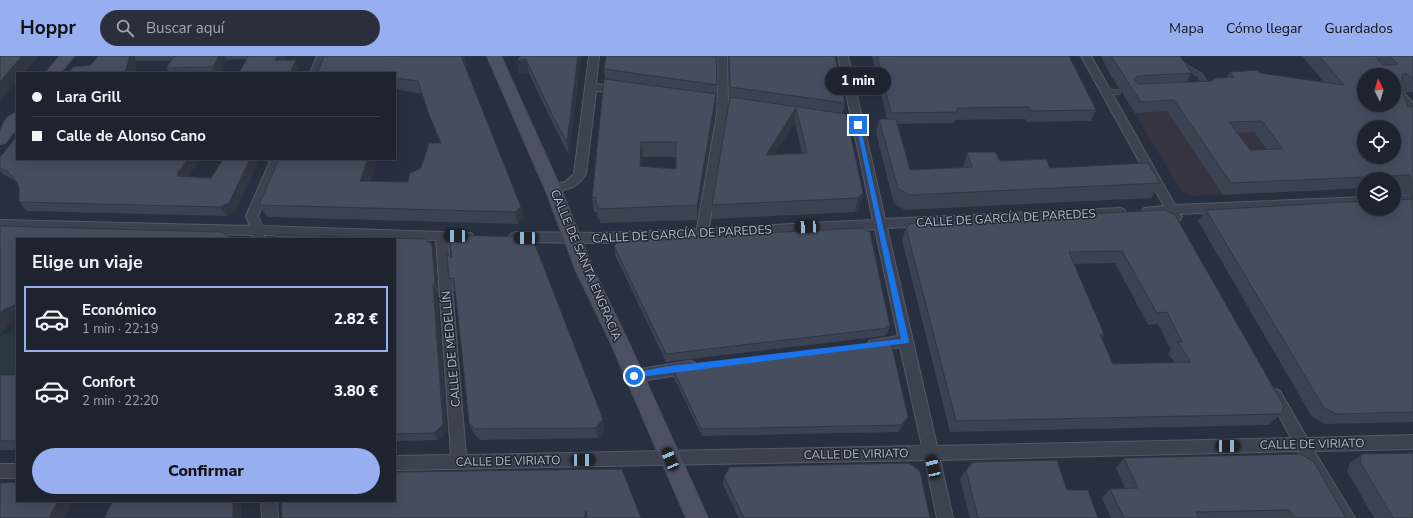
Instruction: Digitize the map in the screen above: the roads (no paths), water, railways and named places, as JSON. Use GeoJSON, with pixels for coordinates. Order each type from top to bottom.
{"type":"FeatureCollection","features":[{"type":"Feature","properties":{"kind":"main road"},"geometry":{"type":"LineString","coordinates":[[54,72],[67,56]]}},
{"type":"Feature","properties":{"kind":"main road","name":"CALLE DE SANTA ENGRACIA"},"geometry":{"type":"LineString","coordinates":[[494,56],[553,189],[586,271],[697,518]]}},
{"type":"Feature","properties":{"kind":"main road"},"geometry":{"type":"LineString","coordinates":[[0,139],[16,119]]}},
{"type":"Feature","properties":{"kind":"street"},"geometry":{"type":"LineString","coordinates":[[315,72],[322,56]]}},
{"type":"Feature","properties":{"kind":"street"},"geometry":{"type":"LineString","coordinates":[[553,189],[574,182],[578,177],[592,87],[594,56]]}},
{"type":"Feature","properties":{"kind":"street"},"geometry":{"type":"LineString","coordinates":[[702,233],[723,106],[722,56]]}},
{"type":"Feature","properties":{"kind":"street"},"geometry":{"type":"LineString","coordinates":[[843,56],[851,124],[879,224],[945,518]]}},
{"type":"Feature","properties":{"kind":"street"},"geometry":{"type":"LineString","coordinates":[[1086,56],[1112,92],[1182,229]]}},
{"type":"Feature","properties":{"kind":"street"},"geometry":{"type":"LineString","coordinates":[[592,87],[628,92]]}},
{"type":"Feature","properties":{"kind":"street"},"geometry":{"type":"LineString","coordinates":[[1401,96],[1413,109]]}},
{"type":"Feature","properties":{"kind":"street"},"geometry":{"type":"LineString","coordinates":[[691,101],[754,110]]}},
{"type":"Feature","properties":{"kind":"street"},"geometry":{"type":"LineString","coordinates":[[258,235],[252,216],[277,160]]}},
{"type":"Feature","properties":{"kind":"street"},"geometry":{"type":"LineString","coordinates":[[1401,200],[1413,199]]}},
{"type":"Feature","properties":{"kind":"street","name":"CALLE DE GARCÍA DE PAREDES"},"geometry":{"type":"LineString","coordinates":[[503,237],[600,238],[1357,201]]}},
{"type":"Feature","properties":{"kind":"street"},"geometry":{"type":"LineString","coordinates":[[0,224],[258,235],[480,236]]}},
{"type":"Feature","properties":{"kind":"street","name":"CALLE DE MEDELLÍN"},"geometry":{"type":"LineString","coordinates":[[442,236],[459,462]]}},
{"type":"Feature","properties":{"kind":"street"},"geometry":{"type":"LineString","coordinates":[[860,347],[905,341]]}},
{"type":"Feature","properties":{"kind":"street"},"geometry":{"type":"LineString","coordinates":[[634,376],[703,366]]}},
{"type":"Feature","properties":{"kind":"street"},"geometry":{"type":"LineString","coordinates":[[1268,382],[1347,518]]}},
{"type":"Feature","properties":{"kind":"street","name":"CALLE DE VIRIATO"},"geometry":{"type":"LineString","coordinates":[[396,463],[670,459],[1413,442]]}},
{"type":"Feature","properties":{"kind":"street"},"geometry":{"type":"LineString","coordinates":[[0,471],[16,471]]}},
{"type":"Feature","properties":{"kind":"street"},"geometry":{"type":"LineString","coordinates":[[268,502],[270,518]]}},
{"type":"Feature","properties":{"kind":"lane"},"geometry":{"type":"LineString","coordinates":[[1175,56],[1181,64],[1197,71],[1202,75],[1205,88],[1197,88]]}}]}
